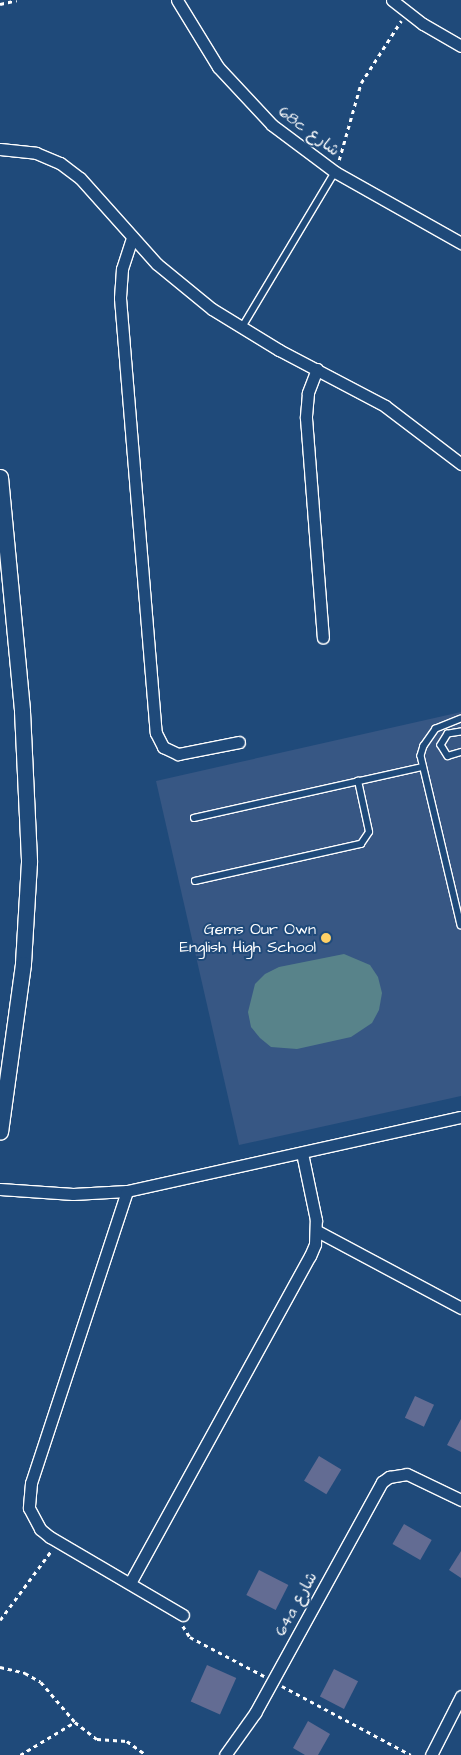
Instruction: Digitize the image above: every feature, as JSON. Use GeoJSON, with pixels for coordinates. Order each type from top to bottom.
{"type":"FeatureCollection","features":[{"type":"Feature","properties":{"kind":"street","name":"68c شارع"},"geometry":{"type":"LineString","coordinates":[[177,0],[196,34],[244,97],[295,144],[335,172],[461,243]]}},
{"type":"Feature","properties":{"kind":"street"},"geometry":{"type":"LineString","coordinates":[[392,0],[406,13],[461,46]]}},
{"type":"Feature","properties":{"kind":"street"},"geometry":{"type":"LineString","coordinates":[[0,150],[36,153],[60,163],[80,178],[132,238],[184,287],[241,329],[386,406],[461,464]]}},
{"type":"Feature","properties":{"kind":"street"},"geometry":{"type":"LineString","coordinates":[[132,238],[122,269],[120,298],[156,733],[163,748],[178,754],[239,742]]}},
{"type":"Feature","properties":{"kind":"street"},"geometry":{"type":"LineString","coordinates":[[317,368],[308,393],[306,418],[323,637]]}},
{"type":"Feature","properties":{"kind":"street"},"geometry":{"type":"LineString","coordinates":[[0,477],[22,711],[29,862],[23,964],[0,1131]]}},
{"type":"Feature","properties":{"kind":"street"},"geometry":{"type":"LineString","coordinates":[[0,1189],[73,1194],[127,1191],[461,1117]]}},
{"type":"Feature","properties":{"kind":"street"},"geometry":{"type":"LineString","coordinates":[[130,1583],[310,1256],[317,1231],[302,1153]]}},
{"type":"Feature","properties":{"kind":"street"},"geometry":{"type":"LineString","coordinates":[[127,1191],[28,1495],[33,1519],[40,1529],[58,1542],[183,1615]]}},
{"type":"Feature","properties":{"kind":"street"},"geometry":{"type":"LineString","coordinates":[[317,1231],[461,1308]]}},
{"type":"Feature","properties":{"kind":"street","name":"64a شارع"},"geometry":{"type":"LineString","coordinates":[[225,1755],[244,1730],[272,1681],[376,1490],[389,1477],[398,1474],[415,1476],[461,1500]]}},
{"type":"Feature","properties":{"kind":"street"},"geometry":{"type":"LineString","coordinates":[[431,1755],[461,1696]]}},
{"type":"Feature","properties":{"kind":"lane"},"geometry":{"type":"LineString","coordinates":[[241,329],[335,172]]}},
{"type":"Feature","properties":{"kind":"lane"},"geometry":{"type":"LineString","coordinates":[[461,719],[446,723],[429,736],[424,746],[422,766],[461,925]]}},
{"type":"Feature","properties":{"kind":"lane"},"geometry":{"type":"LineString","coordinates":[[461,732],[448,734],[441,745],[448,756],[461,752]]}},
{"type":"Feature","properties":{"kind":"lane"},"geometry":{"type":"LineString","coordinates":[[194,818],[422,766]]}},
{"type":"Feature","properties":{"kind":"lane"},"geometry":{"type":"LineString","coordinates":[[195,881],[361,844],[369,832],[358,781]]}},
{"type":"Feature","properties":{"kind":"path"},"geometry":{"type":"LineString","coordinates":[[0,4],[17,0]]}},
{"type":"Feature","properties":{"kind":"path"},"geometry":{"type":"LineString","coordinates":[[335,172],[360,83],[406,13]]}},
{"type":"Feature","properties":{"kind":"path"},"geometry":{"type":"LineString","coordinates":[[0,1620],[58,1542]]}},
{"type":"Feature","properties":{"kind":"path"},"geometry":{"type":"LineString","coordinates":[[183,1615],[184,1631],[190,1637],[410,1755]]}},
{"type":"Feature","properties":{"kind":"path"},"geometry":{"type":"LineString","coordinates":[[0,1667],[17,1670],[40,1682],[76,1722],[97,1739],[127,1741],[146,1755]]}},
{"type":"Feature","properties":{"kind":"path"},"geometry":{"type":"LineString","coordinates":[[20,1755],[76,1722]]}},
{"type":"Feature","properties":{"kind":"shaded area","name":"Gems Our Own English High School"},"geometry":{"type":"Polygon","coordinates":[[[461,712],[461,1096],[239,1145],[156,781],[461,712]]]}},
{"type":"Feature","properties":{"kind":"green space"},"geometry":{"type":"Polygon","coordinates":[[[344,954],[370,965],[378,977],[382,993],[379,1010],[372,1023],[351,1037],[297,1049],[271,1047],[260,1038],[251,1027],[248,1012],[255,984],[265,974],[279,967],[344,954]]]}},
{"type":"Feature","properties":{"kind":"building"},"geometry":{"type":"Polygon","coordinates":[[[415,1396],[434,1405],[424,1427],[405,1418],[415,1396]]]}},
{"type":"Feature","properties":{"kind":"building"},"geometry":{"type":"Polygon","coordinates":[[[461,1419],[461,1452],[447,1445],[461,1419]]]}},
{"type":"Feature","properties":{"kind":"building"},"geometry":{"type":"Polygon","coordinates":[[[319,1456],[341,1469],[326,1494],[304,1481],[319,1456]]]}},
{"type":"Feature","properties":{"kind":"building"},"geometry":{"type":"Polygon","coordinates":[[[404,1524],[432,1540],[420,1560],[393,1544],[404,1524]]]}},
{"type":"Feature","properties":{"kind":"building"},"geometry":{"type":"Polygon","coordinates":[[[461,1551],[461,1578],[449,1570],[461,1551]]]}},
{"type":"Feature","properties":{"kind":"building"},"geometry":{"type":"Polygon","coordinates":[[[259,1570],[288,1585],[276,1610],[246,1595],[259,1570]]]}},
{"type":"Feature","properties":{"kind":"building"},"geometry":{"type":"Polygon","coordinates":[[[207,1665],[236,1678],[220,1715],[191,1702],[207,1665]]]}},
{"type":"Feature","properties":{"kind":"building"},"geometry":{"type":"Polygon","coordinates":[[[334,1669],[358,1681],[344,1709],[320,1697],[334,1669]]]}},
{"type":"Feature","properties":{"kind":"building"},"geometry":{"type":"Polygon","coordinates":[[[308,1721],[330,1734],[318,1755],[305,1755],[293,1748],[308,1721]]]}},
{"type":"Feature","properties":{"kind":"place","name":"Gems Our Own English High School"},"geometry":{"type":"Point","coordinates":[326,938]}}]}
